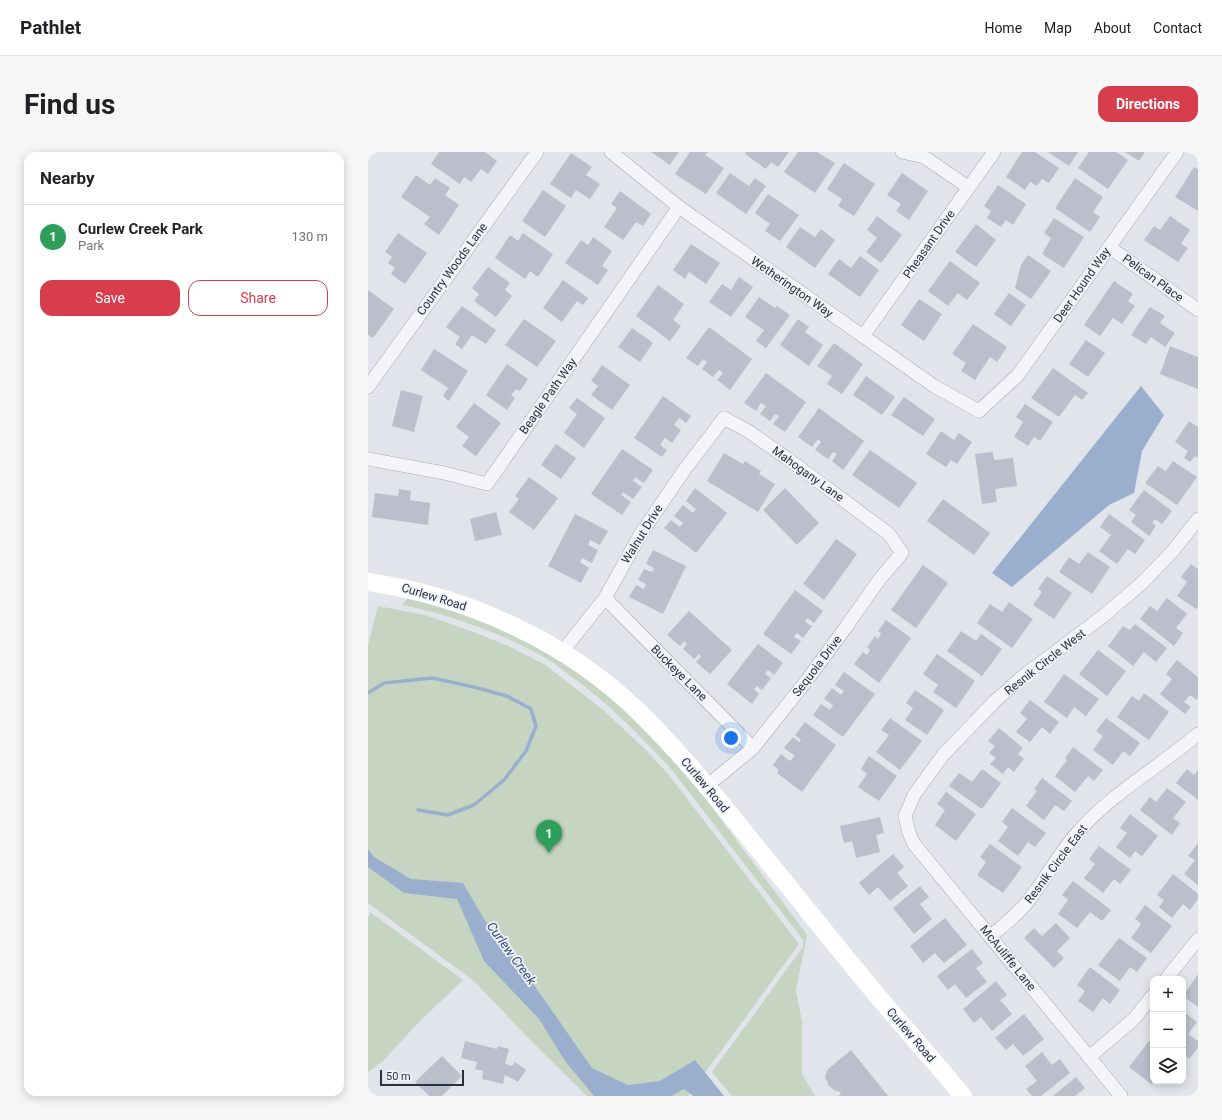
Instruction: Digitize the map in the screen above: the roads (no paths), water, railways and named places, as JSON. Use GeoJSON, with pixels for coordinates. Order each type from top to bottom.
{"type":"FeatureCollection","features":[{"type":"Feature","properties":{"kind":"main road","name":"Curlew Road"},"geometry":{"type":"LineString","coordinates":[[368,582],[415,591],[484,613],[509,624],[562,652],[615,690],[666,739],[707,786],[887,1007],[963,1096]]}},
{"type":"Feature","properties":{"kind":"street","name":"Country Woods Lane"},"geometry":{"type":"LineString","coordinates":[[368,386],[537,152]]}},
{"type":"Feature","properties":{"kind":"street","name":"Wetherington Way"},"geometry":{"type":"LineString","coordinates":[[611,152],[679,207],[934,386],[979,411]]}},
{"type":"Feature","properties":{"kind":"street"},"geometry":{"type":"LineString","coordinates":[[902,152],[924,157],[968,187]]}},
{"type":"Feature","properties":{"kind":"street","name":"Pheasant Drive"},"geometry":{"type":"LineString","coordinates":[[863,336],[994,152]]}},
{"type":"Feature","properties":{"kind":"street","name":"Deer Hound Way"},"geometry":{"type":"LineString","coordinates":[[979,411],[1018,375],[1177,152]]}},
{"type":"Feature","properties":{"kind":"street","name":"Beagle Path Way"},"geometry":{"type":"LineString","coordinates":[[368,458],[444,473],[487,484],[679,207]]}},
{"type":"Feature","properties":{"kind":"street","name":"Pelican Place"},"geometry":{"type":"LineString","coordinates":[[1109,246],[1198,310]]}},
{"type":"Feature","properties":{"kind":"street","name":"Mahogany Lane"},"geometry":{"type":"LineString","coordinates":[[724,418],[748,431],[788,459],[889,534]]}},
{"type":"Feature","properties":{"kind":"street","name":"Walnut Drive"},"geometry":{"type":"LineString","coordinates":[[562,652],[605,598],[640,535],[685,469],[724,418]]}},
{"type":"Feature","properties":{"kind":"street","name":"Resnik Circle West"},"geometry":{"type":"LineString","coordinates":[[905,816],[914,795],[943,755],[995,701],[1022,678],[1102,617],[1142,583],[1172,552],[1198,519]]}},
{"type":"Feature","properties":{"kind":"street","name":"Sequoia Drive"},"geometry":{"type":"LineString","coordinates":[[707,786],[753,748],[842,633],[879,580],[902,553],[889,534]]}},
{"type":"Feature","properties":{"kind":"street","name":"Buckeye Lane"},"geometry":{"type":"LineString","coordinates":[[605,598],[753,748]]}},
{"type":"Feature","properties":{"kind":"street","name":"Resnik Circle East"},"geometry":{"type":"LineString","coordinates":[[991,936],[1021,910],[1033,896],[1056,860],[1078,832],[1094,816],[1198,734]]}},
{"type":"Feature","properties":{"kind":"street","name":"McAuliffe Lane"},"geometry":{"type":"LineString","coordinates":[[905,816],[909,833],[914,844],[1121,1096]]}},
{"type":"Feature","properties":{"kind":"street"},"geometry":{"type":"LineString","coordinates":[[1168,976],[1198,939]]}},
{"type":"Feature","properties":{"kind":"street"},"geometry":{"type":"LineString","coordinates":[[1090,1057],[1134,1019],[1150,999]]}},
{"type":"Feature","properties":{"kind":"water"},"geometry":{"type":"Polygon","coordinates":[[[1141,386],[1164,415],[1142,451],[1134,493],[1109,505],[1012,587],[992,573],[1141,386]]]}},
{"type":"Feature","properties":{"kind":"water"},"geometry":{"type":"Polygon","coordinates":[[[368,849],[374,857],[411,879],[463,883],[484,919],[520,965],[592,1068],[628,1085],[660,1081],[695,1060],[724,1096],[693,1096],[684,1089],[671,1096],[594,1096],[565,1061],[539,1019],[484,961],[457,899],[404,893],[368,867],[368,849]]]}},
{"type":"Feature","properties":{"kind":"waterway"},"geometry":{"type":"LineString","coordinates":[[368,693],[384,683],[432,678],[507,696],[531,709],[536,726],[526,751],[504,780],[474,805],[448,815],[418,810]]}},
{"type":"Feature","properties":{"kind":"place","name":"Curlew Creek Park"},"geometry":{"type":"Point","coordinates":[549,853]}},
{"type":"Feature","properties":{"kind":"water label","name":"Curlew Creek"},"geometry":{"type":"Point","coordinates":[512,953]}}]}
